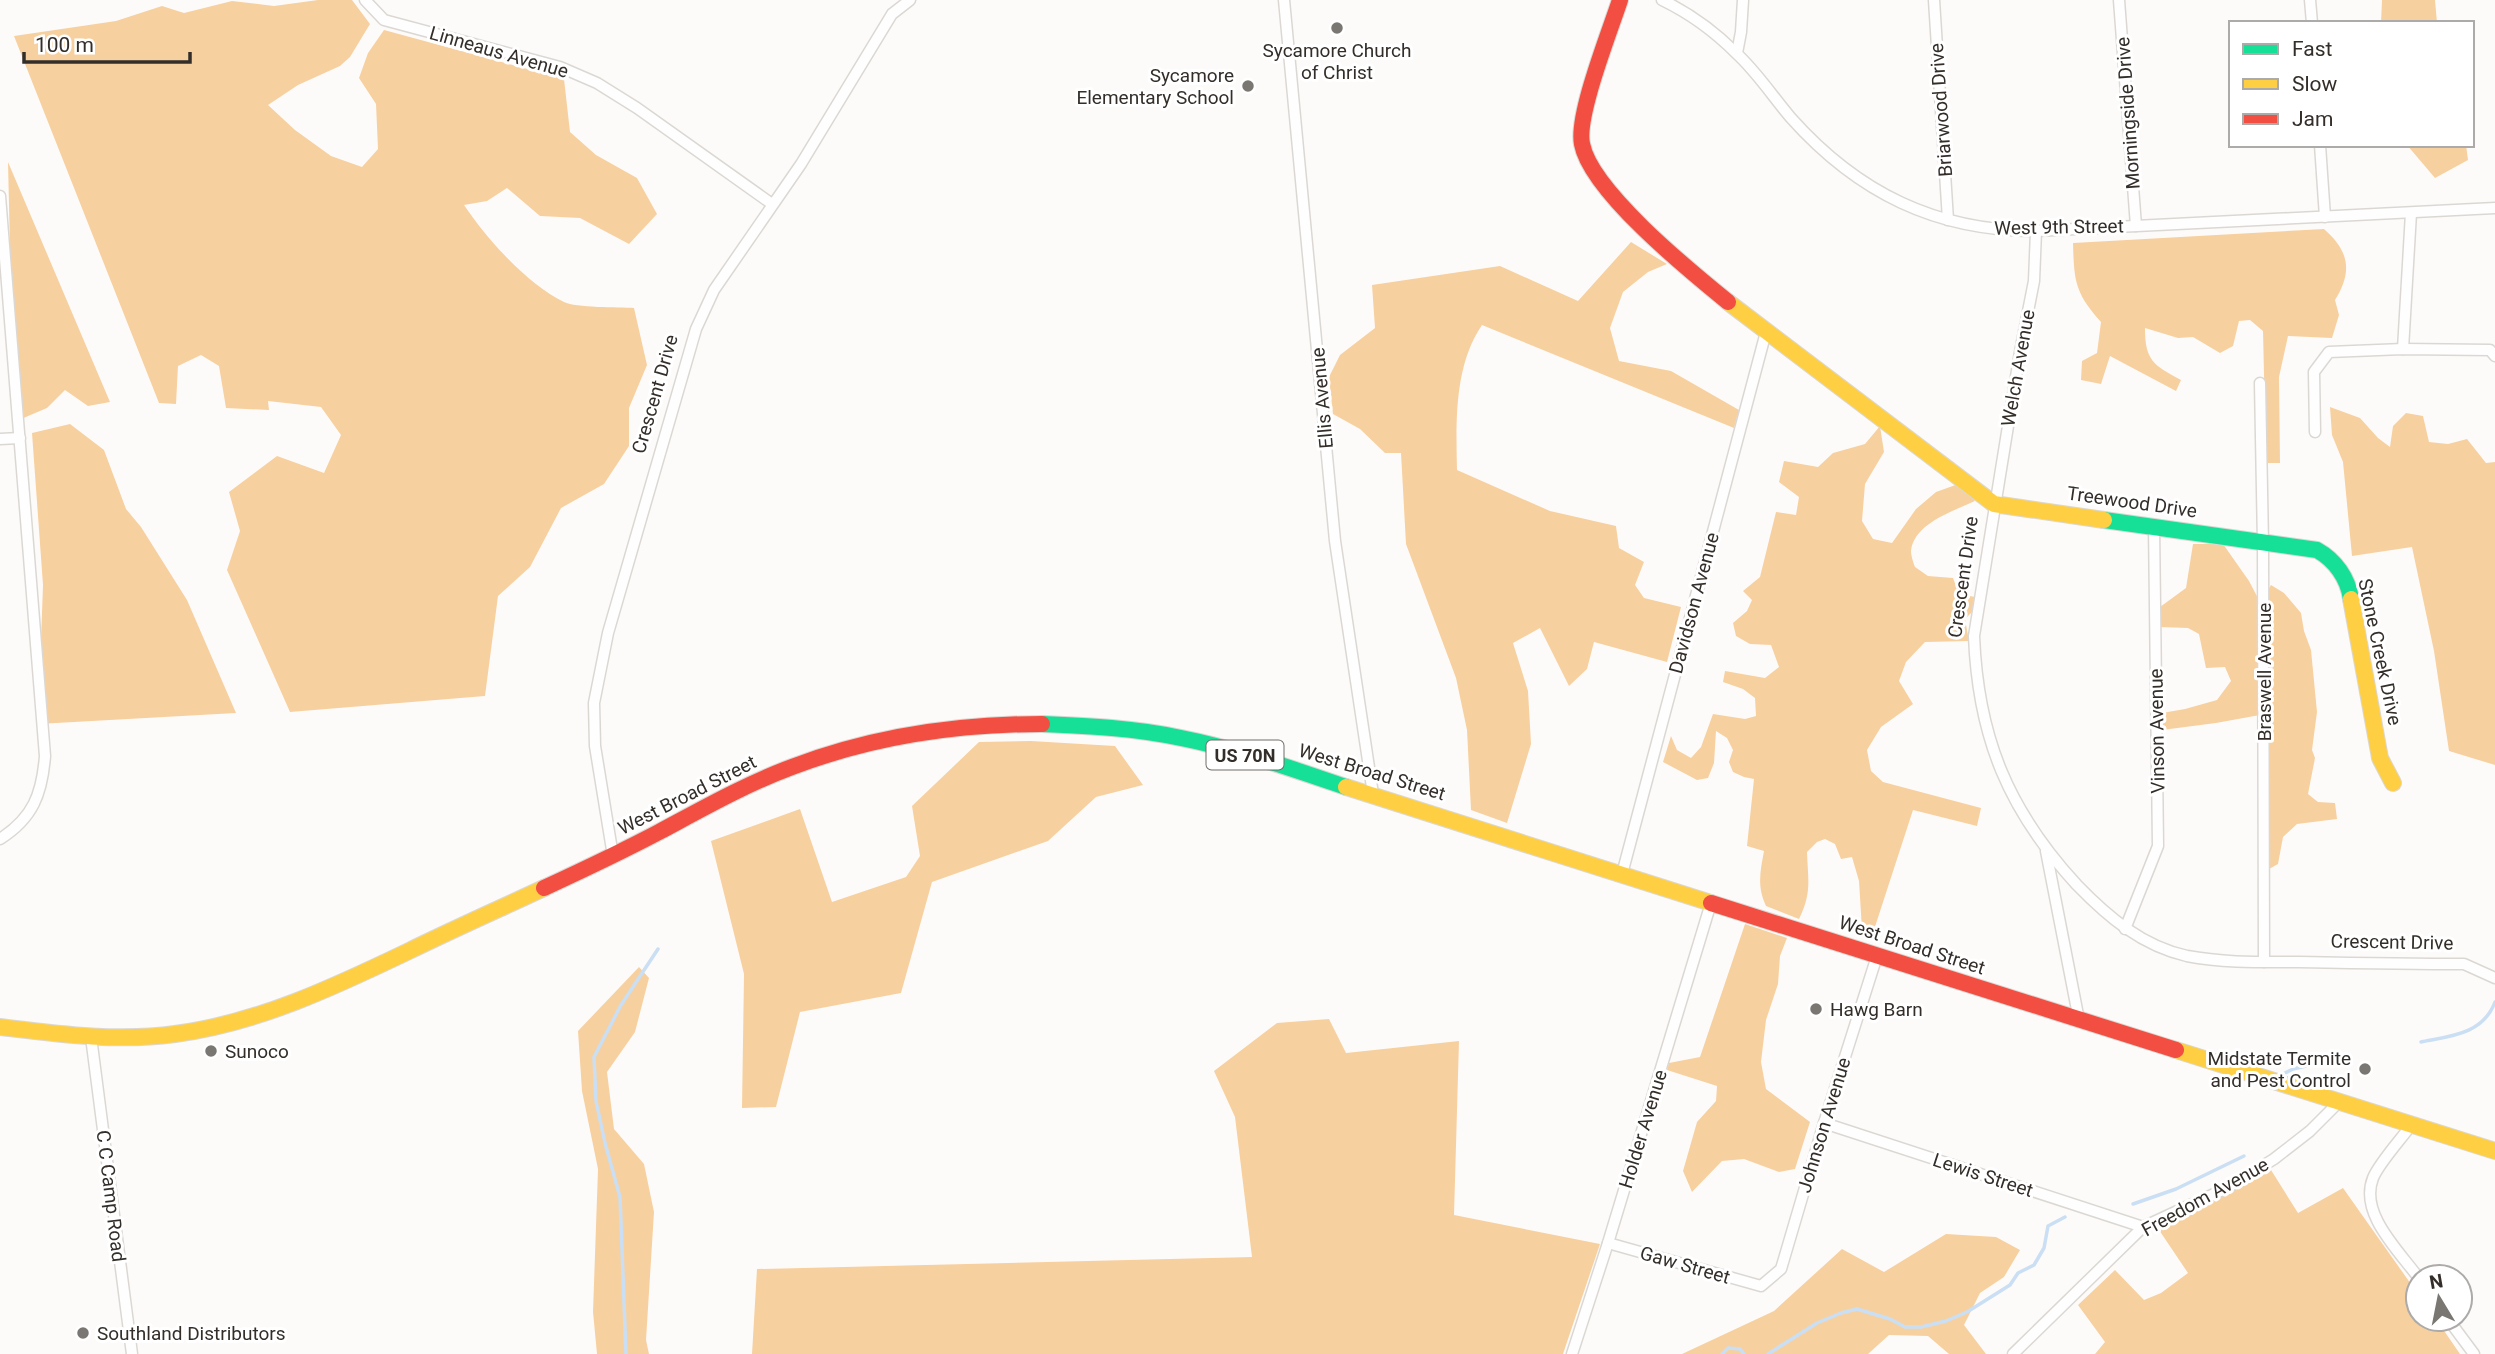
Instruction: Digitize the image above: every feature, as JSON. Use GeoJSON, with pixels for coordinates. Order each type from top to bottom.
{"type":"FeatureCollection","features":[{"type":"Feature","properties":{"kind":"main road","name":"Crescent Drive"},"geometry":{"type":"LineString","coordinates":[[1620,0],[1583,115],[1581,142],[1590,168],[1675,259],[1766,332],[1844,388],[1994,504]]}},
{"type":"Feature","properties":{"kind":"main road","name":"Treewood Drive"},"geometry":{"type":"LineString","coordinates":[[1994,504],[2263,544]]}},
{"type":"Feature","properties":{"kind":"main road","name":"Stone Creek Drive"},"geometry":{"type":"LineString","coordinates":[[2263,544],[2317,550],[2330,557],[2343,574],[2350,592],[2380,758],[2393,783]]}},
{"type":"Feature","properties":{"kind":"main road","name":"West Broad Street"},"geometry":{"type":"LineString","coordinates":[[0,1027],[91,1037],[134,1038],[178,1034],[238,1021],[307,999],[613,856],[732,792],[797,765],[869,745],[936,732],[1067,725],[1124,729],[1181,738],[1373,794],[2495,1151]]}},
{"type":"Feature","properties":{"kind":"street","name":"Linneaus Avenue"},"geometry":{"type":"LineString","coordinates":[[365,0],[384,20],[560,67],[597,83],[637,108],[772,204]]}},
{"type":"Feature","properties":{"kind":"street","name":"Crescent Drive"},"geometry":{"type":"LineString","coordinates":[[613,856],[595,746],[594,703],[608,633],[695,330],[714,290],[802,164],[892,14],[910,0]]}},
{"type":"Feature","properties":{"kind":"street","name":"Ellis Avenue"},"geometry":{"type":"LineString","coordinates":[[1284,0],[1335,541],[1373,794]]}},
{"type":"Feature","properties":{"kind":"street","name":"West 9th Street"},"geometry":{"type":"LineString","coordinates":[[1662,0],[1676,7],[1737,53],[1792,120],[1832,160],[1905,206],[1975,228],[2036,231],[2495,208]]}},
{"type":"Feature","properties":{"kind":"street"},"geometry":{"type":"LineString","coordinates":[[1737,53],[1743,0]]}},
{"type":"Feature","properties":{"kind":"street","name":"Briarwood Drive"},"geometry":{"type":"LineString","coordinates":[[1934,0],[1948,220]]}},
{"type":"Feature","properties":{"kind":"street","name":"Morningside Drive"},"geometry":{"type":"LineString","coordinates":[[2119,0],[2136,226]]}},
{"type":"Feature","properties":{"kind":"street"},"geometry":{"type":"LineString","coordinates":[[2311,0],[2312,21]]}},
{"type":"Feature","properties":{"kind":"street"},"geometry":{"type":"LineString","coordinates":[[2320,147],[2325,217]]}},
{"type":"Feature","properties":{"kind":"street"},"geometry":{"type":"LineString","coordinates":[[0,196],[6,325],[20,438],[45,756],[43,782],[38,798],[11,832],[0,839]]}},
{"type":"Feature","properties":{"kind":"street"},"geometry":{"type":"LineString","coordinates":[[2403,349],[2411,213]]}},
{"type":"Feature","properties":{"kind":"street","name":"Welch Avenue"},"geometry":{"type":"LineString","coordinates":[[1994,504],[2034,281],[2036,231]]}},
{"type":"Feature","properties":{"kind":"street","name":"Davidson Avenue"},"geometry":{"type":"LineString","coordinates":[[1622,874],[1766,332]]}},
{"type":"Feature","properties":{"kind":"street"},"geometry":{"type":"LineString","coordinates":[[2315,432],[2314,372],[2329,352],[2490,350],[2495,356]]}},
{"type":"Feature","properties":{"kind":"street","name":"Braswell Avenue"},"geometry":{"type":"LineString","coordinates":[[2260,383],[2264,962]]}},
{"type":"Feature","properties":{"kind":"street"},"geometry":{"type":"LineString","coordinates":[[0,439],[20,438]]}},
{"type":"Feature","properties":{"kind":"street","name":"Crescent Drive"},"geometry":{"type":"LineString","coordinates":[[1994,504],[1974,636],[1980,708],[2008,790],[2046,849],[2096,904],[2125,929],[2156,946],[2186,956],[2229,962],[2464,964],[2495,978]]}},
{"type":"Feature","properties":{"kind":"street","name":"Vinson Avenue"},"geometry":{"type":"LineString","coordinates":[[2125,929],[2158,846],[2154,526]]}},
{"type":"Feature","properties":{"kind":"street"},"geometry":{"type":"LineString","coordinates":[[2046,849],[2079,1020]]}},
{"type":"Feature","properties":{"kind":"street","name":"Holder Avenue"},"geometry":{"type":"LineString","coordinates":[[1572,1354],[1711,903]]}},
{"type":"Feature","properties":{"kind":"street","name":"Johnson Avenue"},"geometry":{"type":"LineString","coordinates":[[1761,1286],[1781,1269],[1877,956]]}},
{"type":"Feature","properties":{"kind":"street","name":"C C Camp Road"},"geometry":{"type":"LineString","coordinates":[[91,1037],[132,1354]]}},
{"type":"Feature","properties":{"kind":"street","name":"Freedom Avenue"},"geometry":{"type":"LineString","coordinates":[[2013,1354],[2143,1227],[2227,1188],[2274,1159],[2339,1102]]}},
{"type":"Feature","properties":{"kind":"street","name":"Lewis Street"},"geometry":{"type":"LineString","coordinates":[[1824,1123],[2143,1227]]}},
{"type":"Feature","properties":{"kind":"street"},"geometry":{"type":"LineString","coordinates":[[2408,1263],[2385,1232],[2369,1202],[2374,1177],[2412,1124]]}},
{"type":"Feature","properties":{"kind":"street","name":"Gaw Street"},"geometry":{"type":"LineString","coordinates":[[1608,1243],[1761,1286]]}},
{"type":"Feature","properties":{"kind":"street"},"geometry":{"type":"LineString","coordinates":[[2458,1333],[2474,1354]]}},
{"type":"Feature","properties":{"kind":"shaded area"},"geometry":{"type":"Polygon","coordinates":[[[318,0],[352,0],[370,24],[350,57],[340,66],[298,85],[268,105],[295,130],[331,156],[362,167],[378,149],[376,104],[359,78],[368,53],[384,30],[564,79],[570,132],[596,155],[637,178],[657,214],[629,244],[580,218],[540,216],[507,188],[487,201],[464,205],[509,260],[550,294],[564,302],[578,305],[634,308],[647,365],[629,408],[629,446],[604,484],[561,508],[530,567],[498,596],[485,696],[290,712],[227,570],[240,531],[229,492],[277,456],[324,473],[341,435],[321,407],[268,401],[269,410],[226,408],[219,366],[201,355],[178,366],[176,404],[159,403],[14,36],[116,21],[162,6],[184,13],[232,1],[274,6],[318,0]]]}},
{"type":"Feature","properties":{"kind":"shaded area"},"geometry":{"type":"Polygon","coordinates":[[[2382,0],[2435,0],[2437,21],[2381,21],[2382,0]]]}},
{"type":"Feature","properties":{"kind":"shaded area"},"geometry":{"type":"Polygon","coordinates":[[[2409,147],[2466,147],[2468,160],[2435,178],[2409,147]]]}},
{"type":"Feature","properties":{"kind":"shaded area"},"geometry":{"type":"Polygon","coordinates":[[[8,162],[110,402],[88,406],[65,390],[47,408],[14,422],[8,162]]]}},
{"type":"Feature","properties":{"kind":"shaded area"},"geometry":{"type":"Polygon","coordinates":[[[2324,229],[2339,245],[2346,262],[2344,280],[2335,300],[2339,315],[2332,338],[2288,336],[2279,377],[2280,463],[2266,463],[2263,331],[2250,320],[2239,321],[2233,346],[2220,353],[2193,337],[2178,338],[2145,328],[2145,339],[2152,360],[2181,380],[2176,391],[2110,356],[2101,384],[2081,380],[2082,361],[2097,353],[2101,322],[2086,303],[2078,286],[2073,243],[2324,229]]]}},
{"type":"Feature","properties":{"kind":"shaded area"},"geometry":{"type":"Polygon","coordinates":[[[1631,242],[1667,264],[1648,272],[1623,292],[1610,328],[1619,361],[1671,371],[1739,410],[1734,428],[1482,325],[1473,341],[1466,358],[1459,395],[1457,470],[1550,511],[1616,526],[1619,548],[1644,562],[1635,585],[1644,598],[1681,607],[1667,662],[1594,642],[1587,669],[1569,686],[1540,628],[1513,643],[1528,691],[1531,744],[1507,823],[1471,810],[1467,730],[1456,678],[1406,544],[1401,453],[1385,453],[1360,429],[1333,414],[1329,377],[1340,355],[1375,328],[1372,285],[1500,266],[1578,301],[1631,242]]]}},
{"type":"Feature","properties":{"kind":"shaded area"},"geometry":{"type":"Polygon","coordinates":[[[2330,407],[2360,418],[2390,447],[2393,426],[2406,413],[2423,416],[2429,442],[2448,444],[2467,439],[2486,463],[2495,462],[2495,765],[2449,751],[2434,651],[2412,547],[2352,556],[2343,462],[2332,435],[2330,407]]]}},
{"type":"Feature","properties":{"kind":"shaded area"},"geometry":{"type":"Polygon","coordinates":[[[70,424],[104,450],[126,509],[141,527],[187,600],[236,713],[38,724],[43,585],[32,433],[70,424]]]}},
{"type":"Feature","properties":{"kind":"shaded area"},"geometry":{"type":"Polygon","coordinates":[[[1880,426],[1884,452],[1865,484],[1862,521],[1873,539],[1892,543],[1916,509],[1936,492],[1961,483],[1975,501],[1927,526],[1914,541],[1911,553],[1915,567],[1928,576],[1953,578],[1959,594],[1975,597],[1972,612],[1965,619],[1969,641],[1925,642],[1906,662],[1899,681],[1913,704],[1881,727],[1867,750],[1871,771],[1883,782],[1981,808],[1977,826],[1913,810],[1871,939],[1862,930],[1859,881],[1852,857],[1841,859],[1835,844],[1825,839],[1817,842],[1807,852],[1808,894],[1799,919],[1766,906],[1760,886],[1764,851],[1747,846],[1754,779],[1733,772],[1729,762],[1733,750],[1727,738],[1716,731],[1714,763],[1708,778],[1697,780],[1663,762],[1671,736],[1677,750],[1691,758],[1701,747],[1713,714],[1745,719],[1756,716],[1755,698],[1743,689],[1723,682],[1725,671],[1765,678],[1779,667],[1771,645],[1750,644],[1736,636],[1733,623],[1747,611],[1752,600],[1743,591],[1760,577],[1776,512],[1796,515],[1799,497],[1779,482],[1784,461],[1818,467],[1833,453],[1865,444],[1880,426]]]}},
{"type":"Feature","properties":{"kind":"shaded area"},"geometry":{"type":"Polygon","coordinates":[[[2193,544],[2223,544],[2260,602],[2260,715],[2162,730],[2162,713],[2217,700],[2231,681],[2225,667],[2206,668],[2199,634],[2188,628],[2159,627],[2160,607],[2186,588],[2193,544]]]}},
{"type":"Feature","properties":{"kind":"shaded area"},"geometry":{"type":"Polygon","coordinates":[[[2271,585],[2284,593],[2301,613],[2311,650],[2317,712],[2312,750],[2315,758],[2308,794],[2318,802],[2335,803],[2337,819],[2297,824],[2283,837],[2278,864],[2269,869],[2268,590],[2271,585]]]}},
{"type":"Feature","properties":{"kind":"shaded area"},"geometry":{"type":"Polygon","coordinates":[[[1031,741],[1115,746],[1143,785],[1096,797],[1048,841],[932,882],[901,993],[800,1012],[776,1107],[742,1108],[744,974],[711,841],[800,809],[832,902],[906,877],[920,856],[912,806],[979,742],[1031,741]]]}},
{"type":"Feature","properties":{"kind":"shaded area"},"geometry":{"type":"Polygon","coordinates":[[[1745,924],[1787,938],[1780,956],[1778,984],[1766,1020],[1761,1062],[1766,1089],[1810,1122],[1795,1169],[1779,1172],[1744,1159],[1722,1161],[1692,1192],[1683,1171],[1697,1122],[1716,1101],[1717,1086],[1667,1070],[1669,1063],[1700,1057],[1745,924]]]}},
{"type":"Feature","properties":{"kind":"shaded area"},"geometry":{"type":"Polygon","coordinates":[[[639,967],[649,978],[635,1032],[607,1072],[614,1129],[644,1164],[654,1212],[646,1340],[649,1354],[597,1354],[593,1312],[598,1169],[582,1091],[578,1031],[639,967]]]}},
{"type":"Feature","properties":{"kind":"shaded area"},"geometry":{"type":"Polygon","coordinates":[[[1329,1019],[1346,1053],[1459,1041],[1454,1215],[1600,1244],[1563,1354],[752,1354],[757,1269],[1252,1257],[1235,1117],[1214,1071],[1277,1023],[1329,1019]]]}},
{"type":"Feature","properties":{"kind":"shaded area"},"geometry":{"type":"Polygon","coordinates":[[[2271,1170],[2298,1213],[2343,1188],[2404,1274],[2404,1333],[2446,1333],[2460,1354],[2095,1354],[2105,1342],[2078,1305],[2115,1270],[2144,1300],[2161,1293],[2188,1273],[2157,1227],[2271,1170]]]}},
{"type":"Feature","properties":{"kind":"shaded area"},"geometry":{"type":"Polygon","coordinates":[[[1946,1234],[1996,1237],[2020,1250],[2004,1277],[1980,1293],[1964,1325],[1986,1354],[1949,1354],[1928,1336],[1889,1335],[1868,1354],[1682,1354],[1774,1311],[1842,1249],[1884,1272],[1946,1234]]]}},
{"type":"Feature","properties":{"kind":"waterway"},"geometry":{"type":"LineString","coordinates":[[626,1354],[620,1197],[596,1101],[594,1057],[621,1005],[658,949]]}},
{"type":"Feature","properties":{"kind":"waterway"},"geometry":{"type":"LineString","coordinates":[[2421,1042],[2465,1032],[2483,1021],[2495,1002]]}},
{"type":"Feature","properties":{"kind":"waterway"},"geometry":{"type":"LineString","coordinates":[[2283,1074],[2293,1069],[2341,1058]]}},
{"type":"Feature","properties":{"kind":"waterway"},"geometry":{"type":"LineString","coordinates":[[2133,1204],[2176,1189],[2244,1156]]}},
{"type":"Feature","properties":{"kind":"waterway"},"geometry":{"type":"LineString","coordinates":[[1768,1354],[1817,1323],[1857,1309],[1890,1319],[1905,1327],[1921,1327],[1946,1321],[1967,1312],[2010,1285],[2018,1273],[2034,1265],[2044,1248],[2048,1226],[2065,1217]]}},
{"type":"Feature","properties":{"kind":"waterway"},"geometry":{"type":"LineString","coordinates":[[1722,1354],[1728,1348],[1740,1349],[1744,1354]]}},
{"type":"Feature","properties":{"kind":"traffic: fast"},"geometry":{"type":"LineString","coordinates":[[2104,520],[2317,550],[2340,570],[2351,599]]}},
{"type":"Feature","properties":{"kind":"traffic: fast"},"geometry":{"type":"LineString","coordinates":[[1042,724],[1129,730],[1181,738],[1285,766],[1346,787]]}},
{"type":"Feature","properties":{"kind":"traffic: slow"},"geometry":{"type":"LineString","coordinates":[[1728,302],[1994,504],[2104,520]]}},
{"type":"Feature","properties":{"kind":"traffic: slow"},"geometry":{"type":"LineString","coordinates":[[2351,599],[2380,758],[2393,783]]}},
{"type":"Feature","properties":{"kind":"traffic: slow"},"geometry":{"type":"LineString","coordinates":[[1346,787],[1711,903]]}},
{"type":"Feature","properties":{"kind":"traffic: slow"},"geometry":{"type":"LineString","coordinates":[[0,1027],[88,1036],[131,1037],[206,1029],[266,1012],[324,990],[544,888]]}},
{"type":"Feature","properties":{"kind":"traffic: slow"},"geometry":{"type":"LineString","coordinates":[[2176,1050],[2495,1151]]}},
{"type":"Feature","properties":{"kind":"traffic: jam"},"geometry":{"type":"LineString","coordinates":[[1620,0],[1589,94],[1584,114],[1582,144],[1589,163],[1622,206],[1667,251],[1728,302]]}},
{"type":"Feature","properties":{"kind":"traffic: jam"},"geometry":{"type":"LineString","coordinates":[[544,888],[741,789],[822,757],[916,734],[979,726],[1042,724]]}},
{"type":"Feature","properties":{"kind":"traffic: jam"},"geometry":{"type":"LineString","coordinates":[[1711,903],[2176,1050]]}},
{"type":"Feature","properties":{"kind":"place","name":"Sycamore Church of Christ"},"geometry":{"type":"Point","coordinates":[1337,28]}},
{"type":"Feature","properties":{"kind":"place","name":"Sycamore Elementary School"},"geometry":{"type":"Point","coordinates":[1248,86]}},
{"type":"Feature","properties":{"kind":"place","name":"Hawg Barn"},"geometry":{"type":"Point","coordinates":[1816,1009]}},
{"type":"Feature","properties":{"kind":"place","name":"Sunoco"},"geometry":{"type":"Point","coordinates":[211,1051]}},
{"type":"Feature","properties":{"kind":"place","name":"Midstate Termite and Pest Control"},"geometry":{"type":"Point","coordinates":[2365,1069]}},
{"type":"Feature","properties":{"kind":"place","name":"Southland Distributors"},"geometry":{"type":"Point","coordinates":[83,1333]}}]}
